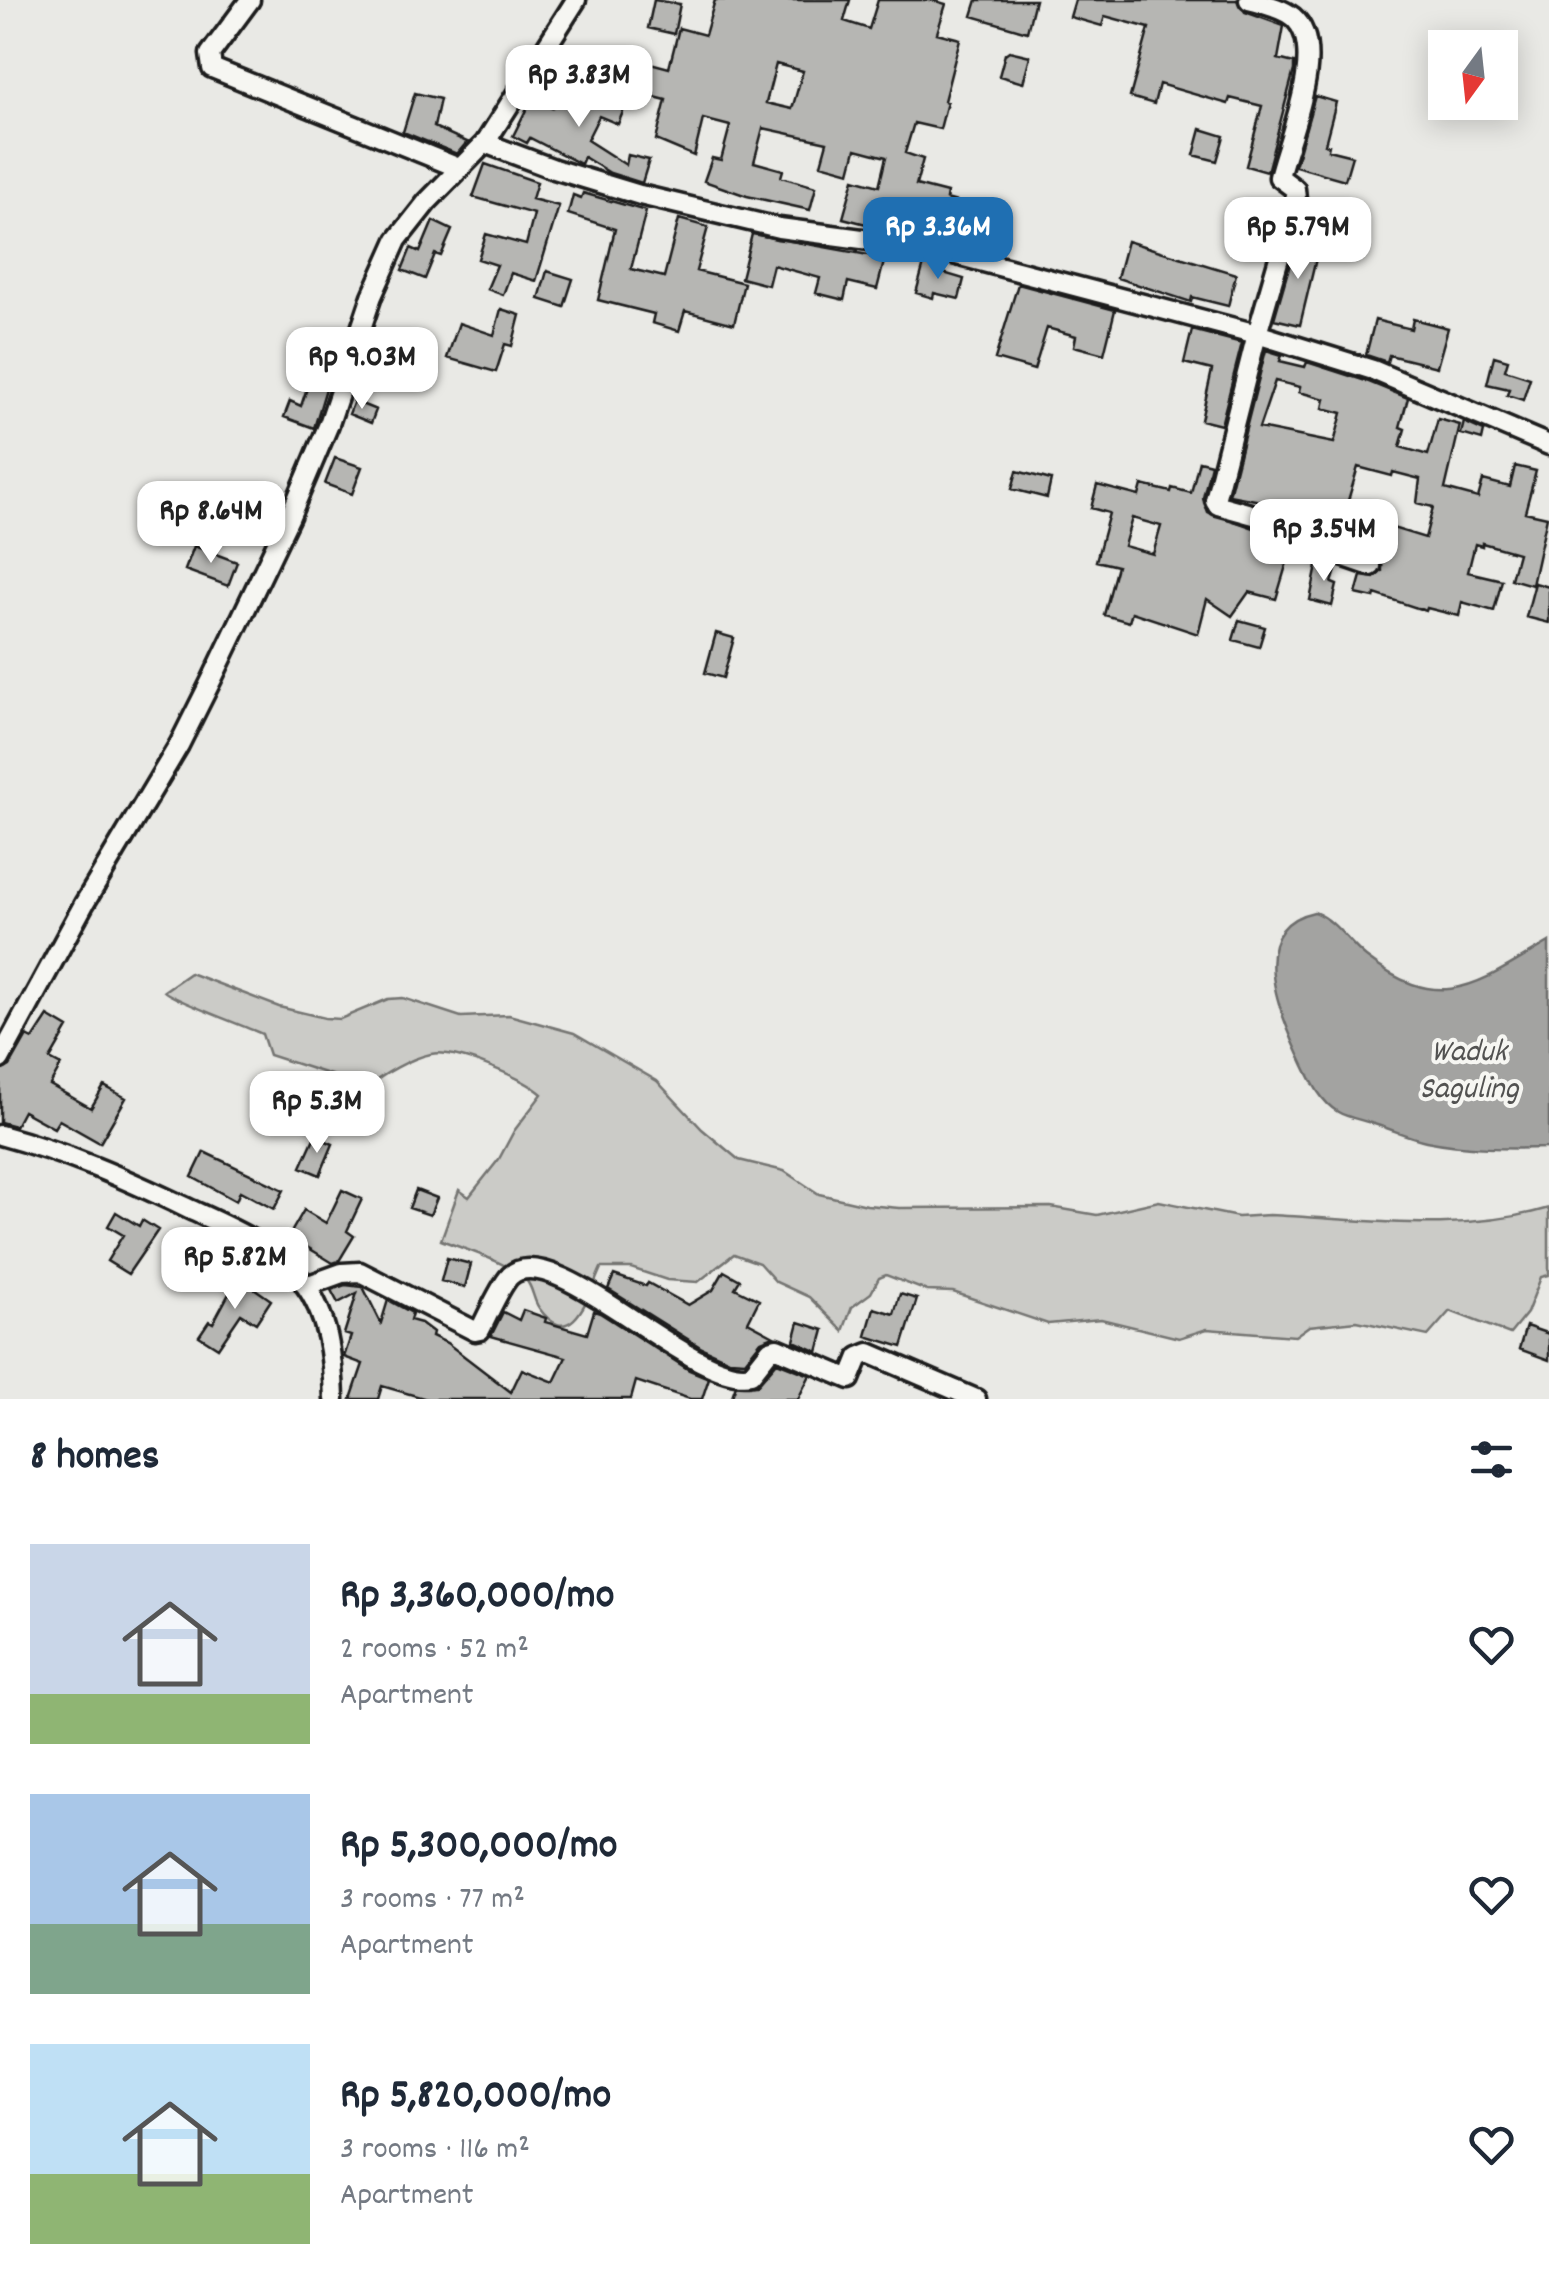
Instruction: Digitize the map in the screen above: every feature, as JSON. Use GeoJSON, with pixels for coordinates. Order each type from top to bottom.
{"type":"FeatureCollection","features":[{"type":"Feature","properties":{"kind":"street"},"geometry":{"type":"LineString","coordinates":[[250,0],[210,54],[212,68],[460,168]]}},
{"type":"Feature","properties":{"kind":"street"},"geometry":{"type":"LineString","coordinates":[[0,1059],[212,679],[321,442],[372,296],[397,240],[485,144],[576,0]]}},
{"type":"Feature","properties":{"kind":"street"},"geometry":{"type":"LineString","coordinates":[[1249,0],[1290,14],[1302,28],[1310,56],[1279,177],[1294,187],[1296,199],[1214,494],[1218,504],[1265,518],[1307,544],[1371,566]]}},
{"type":"Feature","properties":{"kind":"street"},"geometry":{"type":"LineString","coordinates":[[485,144],[640,194],[779,228],[930,248],[1257,334],[1373,370],[1549,446]]}},
{"type":"Feature","properties":{"kind":"street"},"geometry":{"type":"LineString","coordinates":[[0,1135],[93,1164],[237,1232],[280,1258],[306,1286],[324,1324],[334,1399]]}},
{"type":"Feature","properties":{"kind":"street"},"geometry":{"type":"LineString","coordinates":[[306,1286],[342,1273],[360,1272],[475,1331],[480,1330],[510,1276],[522,1270],[536,1271],[594,1294],[672,1346],[728,1372],[751,1374],[770,1350],[777,1348],[850,1378],[859,1358],[869,1353],[976,1399]]}},
{"type":"Feature","properties":{"kind":"shaded area"},"geometry":{"type":"Polygon","coordinates":[[[190,973],[279,1007],[325,1018],[340,1019],[388,999],[403,998],[461,1017],[509,1015],[574,1033],[657,1081],[702,1129],[739,1160],[784,1171],[819,1194],[867,1205],[1051,1207],[1097,1215],[1159,1201],[1238,1217],[1269,1215],[1410,1223],[1480,1221],[1549,1208],[1549,1275],[1541,1277],[1527,1313],[1510,1334],[1450,1311],[1428,1336],[1357,1321],[1309,1326],[1295,1336],[1207,1329],[1179,1338],[1101,1319],[1048,1324],[953,1292],[927,1291],[886,1275],[852,1307],[843,1331],[809,1297],[776,1282],[759,1263],[734,1254],[698,1282],[667,1280],[631,1268],[601,1268],[578,1315],[561,1325],[539,1308],[528,1283],[518,1273],[441,1240],[459,1190],[469,1197],[542,1094],[489,1066],[442,1054],[406,1063],[368,1087],[269,1055],[262,1034],[164,991],[190,973]]]}},
{"type":"Feature","properties":{"kind":"water","name":"Waduk Saguling"},"geometry":{"type":"Polygon","coordinates":[[[1314,912],[1393,975],[1438,989],[1479,981],[1549,942],[1549,1148],[1487,1148],[1426,1141],[1346,1116],[1325,1101],[1291,1037],[1276,995],[1273,973],[1273,952],[1279,935],[1292,921],[1314,912]]]}},
{"type":"Feature","properties":{"kind":"building"},"geometry":{"type":"Polygon","coordinates":[[[654,0],[680,4],[674,34],[648,28],[654,0]]]}},
{"type":"Feature","properties":{"kind":"building"},"geometry":{"type":"Polygon","coordinates":[[[715,0],[850,0],[844,21],[869,29],[878,0],[932,0],[946,4],[937,33],[960,39],[940,129],[914,123],[905,153],[923,159],[916,185],[947,193],[946,199],[990,211],[980,248],[931,236],[933,229],[906,222],[904,227],[868,217],[866,224],[843,218],[854,179],[879,186],[886,157],[856,149],[850,172],[821,164],[827,142],[763,128],[754,162],[783,170],[781,177],[816,187],[810,210],[747,196],[704,181],[712,158],[721,160],[730,126],[703,119],[694,156],[656,140],[666,100],[635,92],[643,61],[669,68],[679,28],[705,35],[715,0]],[[776,64],[766,103],[792,109],[803,71],[776,64]]]}},
{"type":"Feature","properties":{"kind":"building"},"geometry":{"type":"Polygon","coordinates":[[[977,0],[1035,0],[1027,32],[972,16],[977,0]]]}},
{"type":"Feature","properties":{"kind":"building"},"geometry":{"type":"Polygon","coordinates":[[[1075,0],[1237,0],[1245,12],[1284,26],[1278,59],[1294,63],[1294,70],[1267,172],[1246,166],[1262,106],[1230,98],[1228,104],[1159,84],[1154,104],[1130,97],[1149,28],[1105,16],[1102,26],[1070,17],[1075,0]]]}},
{"type":"Feature","properties":{"kind":"building"},"geometry":{"type":"Polygon","coordinates":[[[589,48],[606,54],[598,76],[581,70],[589,48]]]}},
{"type":"Feature","properties":{"kind":"building"},"geometry":{"type":"Polygon","coordinates":[[[1009,51],[1030,56],[1023,83],[999,76],[1009,51]]]}},
{"type":"Feature","properties":{"kind":"building"},"geometry":{"type":"Polygon","coordinates":[[[601,85],[629,97],[618,124],[599,116],[587,140],[626,165],[628,155],[649,160],[642,183],[610,173],[584,157],[581,164],[530,138],[527,143],[513,136],[532,98],[552,108],[562,90],[590,106],[601,85]]]}},
{"type":"Feature","properties":{"kind":"building"},"geometry":{"type":"Polygon","coordinates":[[[415,93],[440,99],[434,127],[467,142],[457,154],[403,132],[415,93]]]}},
{"type":"Feature","properties":{"kind":"building"},"geometry":{"type":"Polygon","coordinates":[[[1315,96],[1336,102],[1325,144],[1329,145],[1328,150],[1352,156],[1345,180],[1295,166],[1315,96]]]}},
{"type":"Feature","properties":{"kind":"building"},"geometry":{"type":"Polygon","coordinates":[[[1201,129],[1224,136],[1217,161],[1194,155],[1201,129]]]}},
{"type":"Feature","properties":{"kind":"building"},"geometry":{"type":"Polygon","coordinates":[[[485,164],[537,182],[532,199],[559,206],[536,281],[511,273],[503,295],[487,289],[497,265],[478,259],[486,234],[526,245],[534,214],[473,197],[485,164]]]}},
{"type":"Feature","properties":{"kind":"building"},"geometry":{"type":"Polygon","coordinates":[[[583,193],[646,211],[631,269],[664,277],[679,219],[708,227],[696,271],[744,283],[734,324],[685,311],[679,331],[652,323],[654,314],[598,300],[615,229],[568,214],[573,195],[581,198],[583,193]]]}},
{"type":"Feature","properties":{"kind":"building"},"geometry":{"type":"Polygon","coordinates":[[[433,221],[452,230],[441,256],[435,254],[425,279],[402,270],[411,248],[420,252],[433,221]]]}},
{"type":"Feature","properties":{"kind":"building"},"geometry":{"type":"Polygon","coordinates":[[[752,234],[885,258],[877,289],[848,282],[844,300],[816,293],[820,278],[773,265],[768,285],[741,278],[752,234]]]}},
{"type":"Feature","properties":{"kind":"building"},"geometry":{"type":"Polygon","coordinates":[[[1298,236],[1320,242],[1300,325],[1274,319],[1298,236]]]}},
{"type":"Feature","properties":{"kind":"building"},"geometry":{"type":"Polygon","coordinates":[[[1127,241],[1236,274],[1228,306],[1192,297],[1191,302],[1117,278],[1127,241]]]}},
{"type":"Feature","properties":{"kind":"building"},"geometry":{"type":"Polygon","coordinates":[[[925,260],[942,264],[940,272],[964,279],[959,299],[916,293],[925,260]]]}},
{"type":"Feature","properties":{"kind":"building"},"geometry":{"type":"Polygon","coordinates":[[[547,271],[573,279],[564,307],[539,299],[547,271]]]}},
{"type":"Feature","properties":{"kind":"building"},"geometry":{"type":"Polygon","coordinates":[[[1018,284],[1115,310],[1104,354],[1074,346],[1076,336],[1047,328],[1034,370],[995,359],[1018,284]]]}},
{"type":"Feature","properties":{"kind":"building"},"geometry":{"type":"Polygon","coordinates":[[[501,309],[520,315],[512,346],[505,344],[496,372],[447,358],[459,323],[494,335],[501,309]]]}},
{"type":"Feature","properties":{"kind":"building"},"geometry":{"type":"Polygon","coordinates":[[[1413,319],[1448,328],[1437,367],[1389,355],[1387,362],[1366,355],[1375,320],[1411,329],[1413,319]]]}},
{"type":"Feature","properties":{"kind":"building"},"geometry":{"type":"Polygon","coordinates":[[[1192,330],[1242,343],[1221,425],[1201,420],[1212,370],[1184,363],[1192,330]]]}},
{"type":"Feature","properties":{"kind":"building"},"geometry":{"type":"Polygon","coordinates":[[[1266,350],[1282,355],[1280,361],[1305,367],[1307,362],[1408,398],[1400,427],[1405,429],[1400,447],[1428,455],[1438,419],[1460,425],[1445,489],[1478,498],[1483,480],[1510,487],[1515,466],[1536,471],[1525,512],[1547,517],[1532,585],[1511,579],[1518,553],[1475,544],[1468,572],[1502,580],[1494,611],[1462,602],[1459,616],[1427,608],[1426,611],[1375,594],[1374,598],[1356,594],[1361,576],[1374,578],[1382,571],[1381,559],[1374,554],[1383,525],[1425,538],[1433,507],[1417,503],[1420,479],[1358,467],[1336,541],[1312,533],[1289,518],[1292,507],[1229,495],[1266,350]],[[1275,381],[1259,428],[1334,443],[1342,413],[1323,408],[1325,399],[1299,392],[1300,387],[1275,381]]]}},
{"type":"Feature","properties":{"kind":"building"},"geometry":{"type":"Polygon","coordinates":[[[1494,356],[1508,360],[1505,370],[1530,378],[1523,400],[1507,395],[1509,389],[1487,384],[1494,356]]]}},
{"type":"Feature","properties":{"kind":"building"},"geometry":{"type":"Polygon","coordinates":[[[310,379],[327,385],[314,428],[284,417],[290,401],[301,406],[310,379]]]}},
{"type":"Feature","properties":{"kind":"building"},"geometry":{"type":"Polygon","coordinates":[[[354,401],[376,410],[371,423],[349,414],[354,401]]]}},
{"type":"Feature","properties":{"kind":"building"},"geometry":{"type":"Polygon","coordinates":[[[1464,422],[1484,431],[1482,440],[1461,434],[1464,422]]]}},
{"type":"Feature","properties":{"kind":"building"},"geometry":{"type":"Polygon","coordinates":[[[335,458],[362,467],[352,494],[325,484],[335,458]]]}},
{"type":"Feature","properties":{"kind":"building"},"geometry":{"type":"Polygon","coordinates":[[[1199,461],[1211,464],[1203,498],[1208,512],[1260,530],[1291,549],[1276,599],[1249,592],[1232,616],[1207,599],[1198,634],[1132,612],[1129,622],[1104,615],[1117,566],[1096,561],[1109,513],[1091,508],[1097,485],[1139,496],[1142,485],[1191,493],[1199,461]],[[1132,518],[1124,546],[1153,554],[1161,526],[1132,518]]]}},
{"type":"Feature","properties":{"kind":"building"},"geometry":{"type":"Polygon","coordinates":[[[1017,471],[1051,480],[1047,498],[1012,489],[1017,471]]]}},
{"type":"Feature","properties":{"kind":"building"},"geometry":{"type":"Polygon","coordinates":[[[194,546],[237,562],[228,586],[185,570],[194,546]]]}},
{"type":"Feature","properties":{"kind":"building"},"geometry":{"type":"Polygon","coordinates":[[[1318,561],[1337,567],[1332,606],[1310,600],[1318,561]]]}},
{"type":"Feature","properties":{"kind":"building"},"geometry":{"type":"Polygon","coordinates":[[[1535,583],[1549,587],[1549,623],[1526,617],[1535,583]]]}},
{"type":"Feature","properties":{"kind":"building"},"geometry":{"type":"Polygon","coordinates":[[[1239,620],[1265,627],[1259,647],[1233,640],[1239,620]]]}},
{"type":"Feature","properties":{"kind":"building"},"geometry":{"type":"Polygon","coordinates":[[[716,633],[734,638],[723,678],[705,673],[716,633]]]}},
{"type":"Feature","properties":{"kind":"building"},"geometry":{"type":"Polygon","coordinates":[[[48,1016],[68,1028],[50,1059],[61,1065],[50,1085],[91,1108],[104,1086],[126,1098],[100,1143],[59,1120],[54,1128],[23,1111],[15,1126],[0,1122],[0,1071],[10,1066],[27,1036],[33,1039],[48,1016]]]}},
{"type":"Feature","properties":{"kind":"building"},"geometry":{"type":"Polygon","coordinates":[[[315,1136],[333,1144],[320,1175],[301,1167],[315,1136]]]}},
{"type":"Feature","properties":{"kind":"building"},"geometry":{"type":"Polygon","coordinates":[[[204,1152],[284,1190],[274,1209],[240,1191],[236,1201],[192,1177],[204,1152]]]}},
{"type":"Feature","properties":{"kind":"building"},"geometry":{"type":"Polygon","coordinates":[[[342,1190],[362,1199],[347,1231],[354,1236],[339,1261],[333,1263],[289,1236],[304,1210],[326,1223],[342,1190]]]}},
{"type":"Feature","properties":{"kind":"building"},"geometry":{"type":"Polygon","coordinates":[[[416,1190],[437,1198],[430,1215],[409,1208],[416,1190]]]}},
{"type":"Feature","properties":{"kind":"building"},"geometry":{"type":"Polygon","coordinates":[[[116,1212],[139,1226],[142,1220],[158,1230],[128,1274],[107,1261],[123,1235],[108,1226],[116,1212]]]}},
{"type":"Feature","properties":{"kind":"building"},"geometry":{"type":"Polygon","coordinates":[[[447,1258],[471,1264],[465,1287],[441,1281],[447,1258]]]}},
{"type":"Feature","properties":{"kind":"building"},"geometry":{"type":"Polygon","coordinates":[[[724,1271],[740,1280],[735,1288],[759,1300],[748,1322],[774,1336],[761,1341],[745,1361],[729,1360],[702,1348],[608,1289],[614,1275],[646,1286],[648,1283],[688,1305],[713,1290],[724,1271]]]}},
{"type":"Feature","properties":{"kind":"building"},"geometry":{"type":"Polygon","coordinates":[[[238,1277],[271,1300],[256,1323],[241,1314],[218,1348],[199,1336],[209,1321],[213,1323],[238,1277]]]}},
{"type":"Feature","properties":{"kind":"building"},"geometry":{"type":"Polygon","coordinates":[[[345,1285],[363,1287],[381,1323],[388,1300],[412,1313],[410,1320],[421,1323],[433,1332],[432,1336],[511,1392],[522,1369],[554,1382],[566,1357],[491,1336],[503,1312],[519,1320],[523,1310],[546,1318],[545,1322],[587,1334],[594,1311],[600,1313],[689,1370],[709,1378],[702,1399],[690,1399],[636,1381],[631,1399],[427,1399],[382,1386],[378,1399],[351,1399],[363,1364],[344,1357],[351,1336],[344,1334],[357,1293],[338,1303],[331,1290],[345,1285]]]}},
{"type":"Feature","properties":{"kind":"building"},"geometry":{"type":"Polygon","coordinates":[[[900,1294],[917,1299],[902,1347],[866,1336],[874,1308],[894,1314],[900,1294]]]}},
{"type":"Feature","properties":{"kind":"building"},"geometry":{"type":"Polygon","coordinates":[[[799,1322],[824,1330],[818,1352],[794,1341],[799,1322]]]}},
{"type":"Feature","properties":{"kind":"building"},"geometry":{"type":"Polygon","coordinates":[[[1526,1326],[1549,1334],[1549,1360],[1519,1349],[1526,1326]]]}},
{"type":"Feature","properties":{"kind":"building"},"geometry":{"type":"Polygon","coordinates":[[[777,1362],[810,1375],[798,1399],[731,1399],[736,1385],[757,1385],[777,1362]]]}}]}
